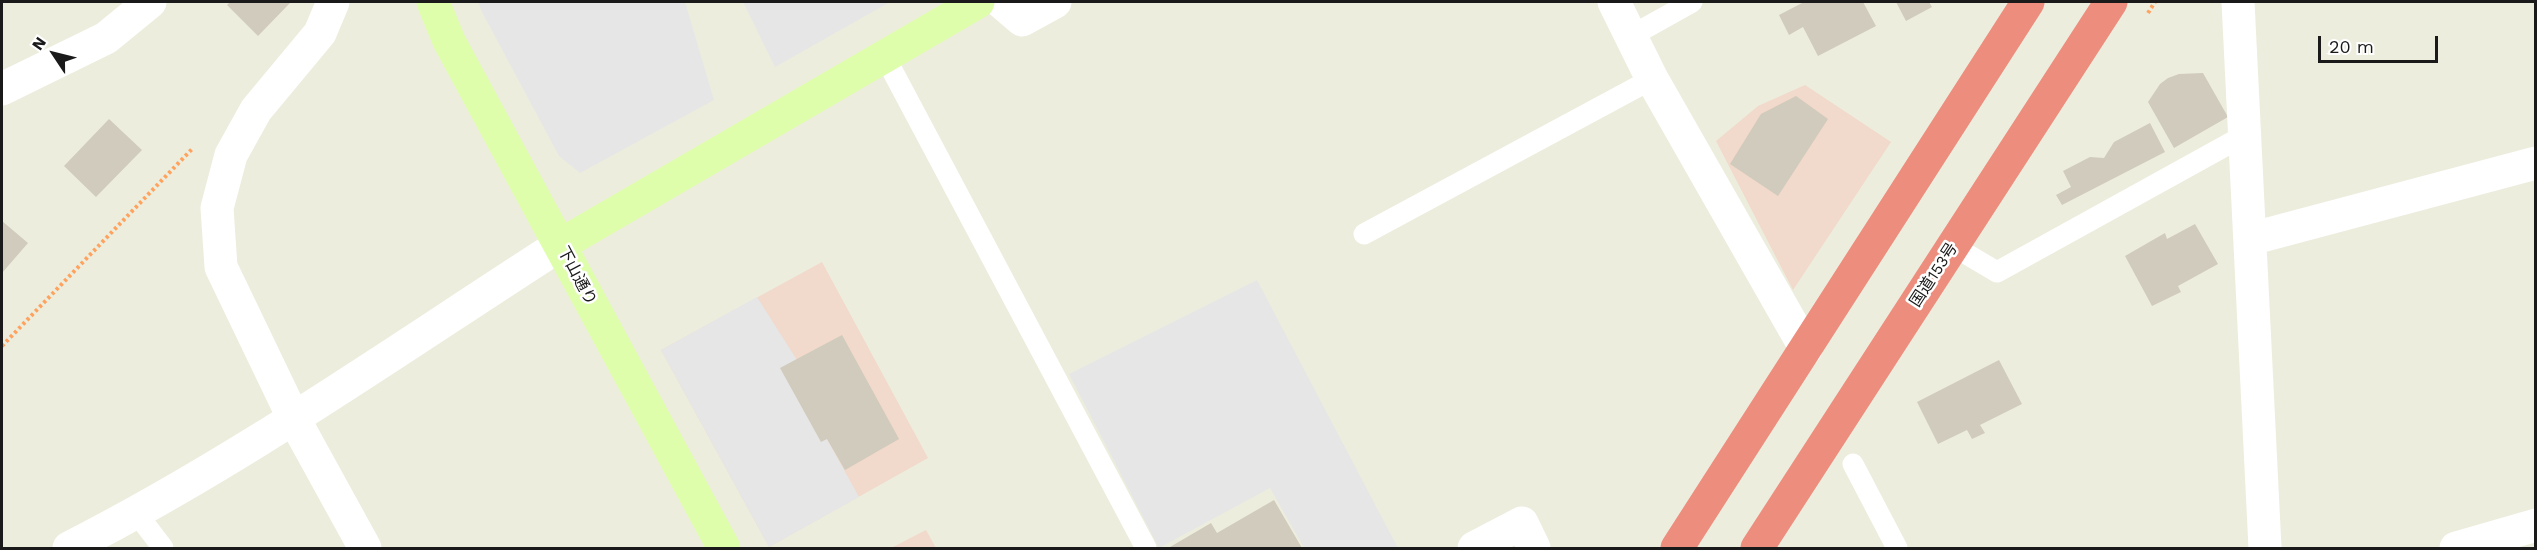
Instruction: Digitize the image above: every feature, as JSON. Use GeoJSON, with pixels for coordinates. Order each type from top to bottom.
{"type":"FeatureCollection","features":[{"type":"Feature","properties":{"kind":"highway"},"geometry":{"type":"LineString","coordinates":[[1677,549],[2028,2]]}},
{"type":"Feature","properties":{"kind":"highway","name":"国道153号"},"geometry":{"type":"LineString","coordinates":[[1757,549],[2111,2]]}},
{"type":"Feature","properties":{"kind":"street"},"geometry":{"type":"LineString","coordinates":[[2,89],[106,38],[150,2]]}},
{"type":"Feature","properties":{"kind":"street"},"geometry":{"type":"LineString","coordinates":[[333,2],[320,33],[256,110],[231,155],[217,208],[221,267],[294,419],[364,549]]}},
{"type":"Feature","properties":{"kind":"street","name":"下山通り"},"geometry":{"type":"LineString","coordinates":[[433,2],[449,41],[723,549]]}},
{"type":"Feature","properties":{"kind":"street"},"geometry":{"type":"LineString","coordinates":[[69,549],[137,514],[294,419],[560,245],[884,54],[978,2]]}},
{"type":"Feature","properties":{"kind":"street"},"geometry":{"type":"LineString","coordinates":[[1001,2],[1022,20],[1055,2]]}},
{"type":"Feature","properties":{"kind":"street"},"geometry":{"type":"LineString","coordinates":[[1614,2],[1652,79],[1806,349]]}},
{"type":"Feature","properties":{"kind":"street"},"geometry":{"type":"LineString","coordinates":[[2238,2],[2265,549]]}},
{"type":"Feature","properties":{"kind":"street"},"geometry":{"type":"LineString","coordinates":[[2250,239],[2535,163]]}},
{"type":"Feature","properties":{"kind":"street"},"geometry":{"type":"LineString","coordinates":[[1474,549],[1522,523],[1534,549]]}},
{"type":"Feature","properties":{"kind":"street"},"geometry":{"type":"LineString","coordinates":[[2456,549],[2535,525]]}},
{"type":"Feature","properties":{"kind":"lane"},"geometry":{"type":"LineString","coordinates":[[1631,36],[1692,2]]}},
{"type":"Feature","properties":{"kind":"lane"},"geometry":{"type":"LineString","coordinates":[[884,54],[1146,549]]}},
{"type":"Feature","properties":{"kind":"lane"},"geometry":{"type":"LineString","coordinates":[[1364,234],[1652,79]]}},
{"type":"Feature","properties":{"kind":"lane"},"geometry":{"type":"LineString","coordinates":[[1953,246],[1998,272],[2245,135]]}},
{"type":"Feature","properties":{"kind":"lane"},"geometry":{"type":"LineString","coordinates":[[1853,464],[1897,549]]}},
{"type":"Feature","properties":{"kind":"lane"},"geometry":{"type":"LineString","coordinates":[[137,514],[163,549]]}},
{"type":"Feature","properties":{"kind":"path"},"geometry":{"type":"LineString","coordinates":[[2,346],[196,145],[231,155]]}},
{"type":"Feature","properties":{"kind":"shaded area"},"geometry":{"type":"Polygon","coordinates":[[[478,2],[685,2],[714,100],[580,173],[559,156],[478,2]]]}},
{"type":"Feature","properties":{"kind":"shaded area"},"geometry":{"type":"Polygon","coordinates":[[[743,2],[890,2],[775,67],[743,2]]]}},
{"type":"Feature","properties":{"kind":"shaded area"},"geometry":{"type":"Polygon","coordinates":[[[1805,85],[1891,142],[1793,290],[1716,141],[1758,106],[1805,85]]]}},
{"type":"Feature","properties":{"kind":"shaded area"},"geometry":{"type":"Polygon","coordinates":[[[822,262],[928,458],[769,547],[661,350],[822,262]]]}},
{"type":"Feature","properties":{"kind":"shaded area"},"geometry":{"type":"Polygon","coordinates":[[[1257,280],[1398,548],[1304,548],[1270,488],[1159,548],[1069,374],[1257,280]]]}},
{"type":"Feature","properties":{"kind":"shaded area"},"geometry":{"type":"Polygon","coordinates":[[[757,297],[797,360],[827,439],[859,497],[769,547],[661,350],[757,297]]]}},
{"type":"Feature","properties":{"kind":"shaded area"},"geometry":{"type":"Polygon","coordinates":[[[926,530],[936,548],[891,548],[926,530]]]}},
{"type":"Feature","properties":{"kind":"building"},"geometry":{"type":"Polygon","coordinates":[[[230,2],[290,3],[258,36],[227,5],[230,2]]]}},
{"type":"Feature","properties":{"kind":"building"},"geometry":{"type":"Polygon","coordinates":[[[1804,2],[1863,2],[1876,26],[1818,56],[1803,27],[1789,35],[1779,15],[1804,2]]]}},
{"type":"Feature","properties":{"kind":"building"},"geometry":{"type":"Polygon","coordinates":[[[1896,2],[1929,2],[1932,7],[1906,21],[1896,2]]]}},
{"type":"Feature","properties":{"kind":"building"},"geometry":{"type":"Polygon","coordinates":[[[2203,73],[2228,117],[2174,148],[2148,102],[2160,84],[2168,78],[2179,74],[2203,73]]]}},
{"type":"Feature","properties":{"kind":"building"},"geometry":{"type":"Polygon","coordinates":[[[1796,96],[1828,119],[1778,196],[1730,164],[1761,114],[1796,96]]]}},
{"type":"Feature","properties":{"kind":"building"},"geometry":{"type":"Polygon","coordinates":[[[109,119],[142,150],[96,197],[64,166],[109,119]]]}},
{"type":"Feature","properties":{"kind":"building"},"geometry":{"type":"Polygon","coordinates":[[[2150,123],[2165,152],[2062,205],[2056,195],[2071,187],[2063,171],[2090,157],[2104,158],[2114,142],[2150,123]]]}},
{"type":"Feature","properties":{"kind":"building"},"geometry":{"type":"Polygon","coordinates":[[[2,221],[28,243],[2,273],[2,221]]]}},
{"type":"Feature","properties":{"kind":"building"},"geometry":{"type":"Polygon","coordinates":[[[2195,224],[2218,264],[2178,286],[2181,292],[2152,306],[2125,256],[2165,233],[2167,239],[2195,224]]]}},
{"type":"Feature","properties":{"kind":"building"},"geometry":{"type":"Polygon","coordinates":[[[842,335],[899,439],[845,470],[827,439],[821,442],[780,368],[842,335]]]}},
{"type":"Feature","properties":{"kind":"building"},"geometry":{"type":"Polygon","coordinates":[[[1999,360],[2022,404],[1980,425],[1985,433],[1972,439],[1967,430],[1938,444],[1917,402],[1999,360]]]}},
{"type":"Feature","properties":{"kind":"building"},"geometry":{"type":"Polygon","coordinates":[[[1274,500],[1302,548],[1170,547],[1211,523],[1217,533],[1274,500]]]}}]}
